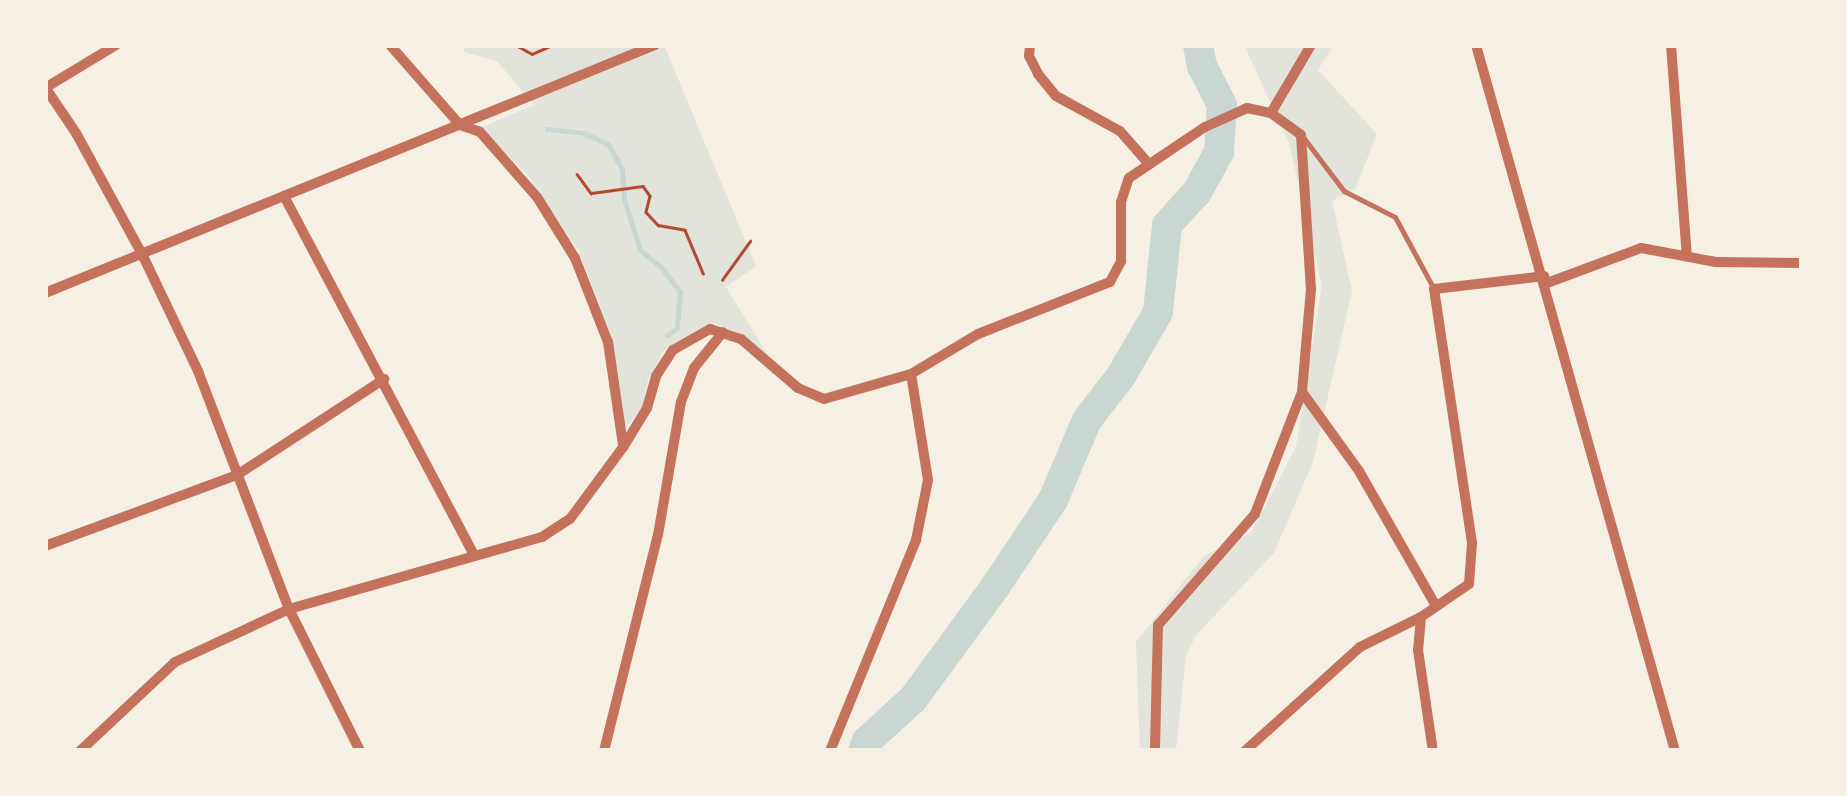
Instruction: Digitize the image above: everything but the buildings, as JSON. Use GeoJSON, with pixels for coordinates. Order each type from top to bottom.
{"type":"FeatureCollection","features":[{"type":"Feature","properties":{"kind":"street"},"geometry":{"type":"LineString","coordinates":[[116,45],[45,87],[76,132],[142,254],[198,371],[289,610],[360,751]]}},
{"type":"Feature","properties":{"kind":"street"},"geometry":{"type":"LineString","coordinates":[[390,45],[460,125],[480,132],[537,197],[575,258],[608,342],[624,446]]}},
{"type":"Feature","properties":{"kind":"street"},"geometry":{"type":"LineString","coordinates":[[45,293],[655,45]]}},
{"type":"Feature","properties":{"kind":"street"},"geometry":{"type":"LineString","coordinates":[[1030,45],[1029,56],[1038,74],[1056,96],[1120,132],[1148,162]]}},
{"type":"Feature","properties":{"kind":"street"},"geometry":{"type":"LineString","coordinates":[[1270,113],[1311,45]]}},
{"type":"Feature","properties":{"kind":"street"},"geometry":{"type":"LineString","coordinates":[[1476,45],[1546,280],[1675,751]]}},
{"type":"Feature","properties":{"kind":"street"},"geometry":{"type":"LineString","coordinates":[[1672,45],[1687,256]]}},
{"type":"Feature","properties":{"kind":"street"},"geometry":{"type":"LineString","coordinates":[[80,751],[175,662],[289,610],[542,537],[570,518],[624,446],[647,408],[656,376],[673,350],[710,329],[741,338],[798,388],[824,399],[911,374],[978,334],[1110,282],[1121,260],[1121,202],[1129,178],[1204,127],[1247,108],[1270,113],[1300,134],[1311,290],[1302,392],[1256,514],[1158,625],[1155,751]]}},
{"type":"Feature","properties":{"kind":"street"},"geometry":{"type":"LineString","coordinates":[[284,196],[474,555]]}},
{"type":"Feature","properties":{"kind":"street"},"geometry":{"type":"LineString","coordinates":[[1245,751],[1360,647],[1420,618],[1469,584],[1472,543],[1434,288],[1546,280],[1641,248],[1716,262],[1802,264]]}},
{"type":"Feature","properties":{"kind":"street"},"geometry":{"type":"LineString","coordinates":[[604,751],[658,535],[680,402],[694,368],[723,332]]}},
{"type":"Feature","properties":{"kind":"street"},"geometry":{"type":"LineString","coordinates":[[830,751],[916,540],[928,480],[911,374]]}},
{"type":"Feature","properties":{"kind":"street"},"geometry":{"type":"LineString","coordinates":[[45,546],[237,476],[384,379]]}},
{"type":"Feature","properties":{"kind":"street"},"geometry":{"type":"LineString","coordinates":[[1302,392],[1359,471],[1436,606]]}},
{"type":"Feature","properties":{"kind":"street"},"geometry":{"type":"LineString","coordinates":[[1420,618],[1418,650],[1433,751]]}},
{"type":"Feature","properties":{"kind":"lane"},"geometry":{"type":"LineString","coordinates":[[1300,134],[1344,191],[1395,217],[1434,288]]}},
{"type":"Feature","properties":{"kind":"path"},"geometry":{"type":"LineString","coordinates":[[516,45],[532,54],[552,45]]}},
{"type":"Feature","properties":{"kind":"path"},"geometry":{"type":"LineString","coordinates":[[577,174],[591,194],[643,186],[650,196],[646,212],[658,225],[686,230],[703,272]]}},
{"type":"Feature","properties":{"kind":"path"},"geometry":{"type":"LineString","coordinates":[[722,280],[750,241]]}},
{"type":"Feature","properties":{"kind":"shaded area"},"geometry":{"type":"Polygon","coordinates":[[[460,45],[664,45],[756,266],[726,287],[769,357],[744,335],[711,322],[665,349],[648,379],[643,406],[628,425],[624,423],[612,337],[579,251],[524,171],[480,128],[534,105],[497,61],[466,53],[460,45]]]}},
{"type":"Feature","properties":{"kind":"shaded area"},"geometry":{"type":"Polygon","coordinates":[[[1244,45],[1334,45],[1318,70],[1377,134],[1355,189],[1332,201],[1352,291],[1313,462],[1274,553],[1196,635],[1186,656],[1176,751],[1140,751],[1136,642],[1204,556],[1251,533],[1296,447],[1322,285],[1289,143],[1244,45]]]}},
{"type":"Feature","properties":{"kind":"waterway"},"geometry":{"type":"LineString","coordinates":[[863,751],[867,741],[913,699],[995,587],[1053,500],[1087,420],[1121,376],[1158,312],[1167,225],[1197,192],[1219,152],[1222,105],[1202,66],[1198,45]]}},
{"type":"Feature","properties":{"kind":"waterway"},"geometry":{"type":"LineString","coordinates":[[547,129],[584,133],[608,144],[622,169],[624,199],[640,250],[662,268],[680,292],[677,328],[667,335]]}}]}
